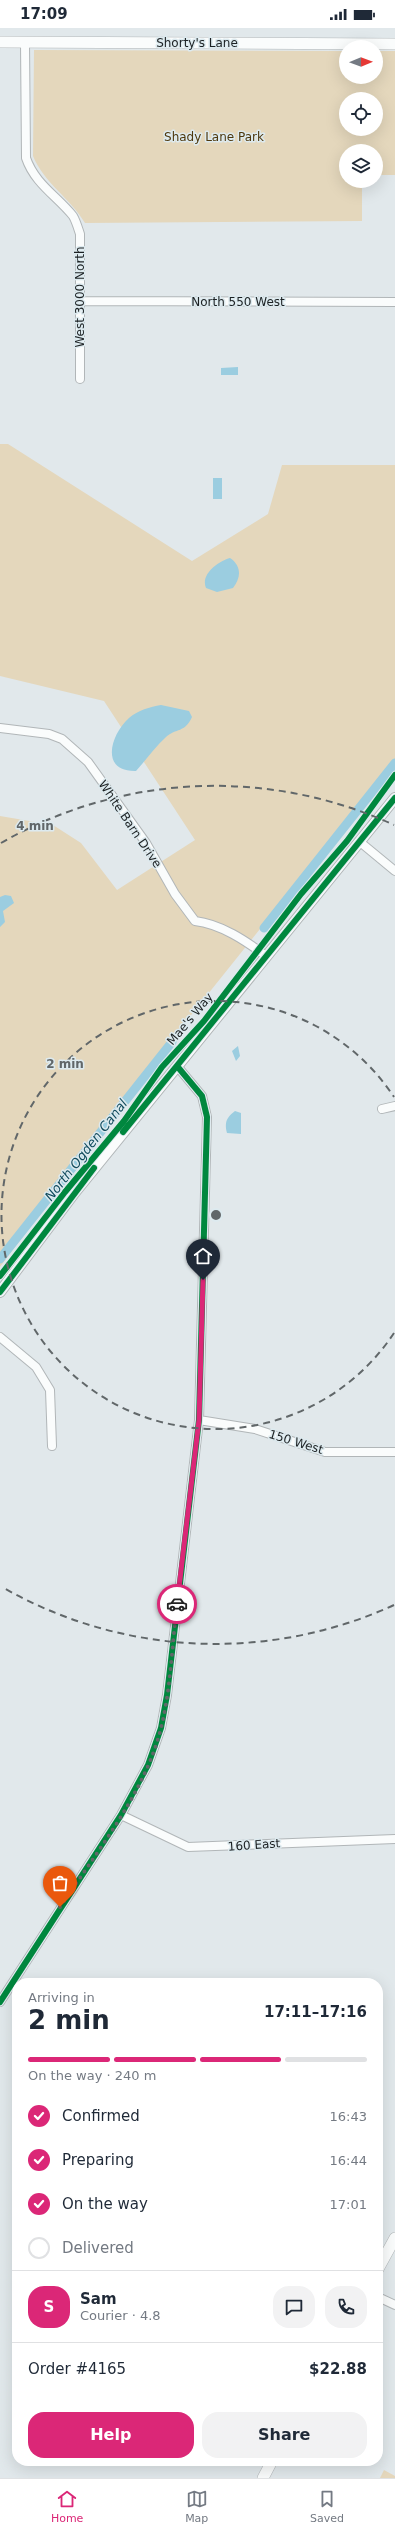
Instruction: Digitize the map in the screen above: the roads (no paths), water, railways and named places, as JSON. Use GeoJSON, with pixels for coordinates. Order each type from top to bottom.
{"type":"FeatureCollection","features":[{"type":"Feature","properties":{"kind":"main road","name":"Shorty's Lane"},"geometry":{"type":"LineString","coordinates":[[0,42],[395,44]]}},
{"type":"Feature","properties":{"kind":"main road"},"geometry":{"type":"LineString","coordinates":[[383,2260],[395,2238]]}},
{"type":"Feature","properties":{"kind":"main road"},"geometry":{"type":"LineString","coordinates":[[263,2478],[269,2466]]}},
{"type":"Feature","properties":{"kind":"street","name":"West 3000 North"},"geometry":{"type":"LineString","coordinates":[[25,42],[26,158],[30,170],[43,188],[73,217],[80,234],[80,379]]}},
{"type":"Feature","properties":{"kind":"street","name":"North 550 West"},"geometry":{"type":"LineString","coordinates":[[81,301],[395,302]]}},
{"type":"Feature","properties":{"kind":"street","name":"White Barn Drive"},"geometry":{"type":"LineString","coordinates":[[0,728],[49,734],[62,739],[88,762],[146,843],[175,894],[195,921],[204,922],[240,937],[266,956]]}},
{"type":"Feature","properties":{"kind":"street"},"geometry":{"type":"LineString","coordinates":[[0,1292],[75,1192],[395,798]]}},
{"type":"Feature","properties":{"kind":"street"},"geometry":{"type":"LineString","coordinates":[[360,842],[395,871]]}},
{"type":"Feature","properties":{"kind":"street"},"geometry":{"type":"LineString","coordinates":[[16,1978],[121,1815],[148,1764],[161,1728],[199,1420],[207,1117],[202,1096],[177,1066]]}},
{"type":"Feature","properties":{"kind":"street"},"geometry":{"type":"LineString","coordinates":[[382,1108],[395,1106]]}},
{"type":"Feature","properties":{"kind":"street"},"geometry":{"type":"LineString","coordinates":[[0,1337],[36,1367],[50,1390],[52,1446]]}},
{"type":"Feature","properties":{"kind":"street","name":"150 West"},"geometry":{"type":"LineString","coordinates":[[199,1420],[255,1429],[325,1452],[395,1452]]}},
{"type":"Feature","properties":{"kind":"street","name":"160 East"},"geometry":{"type":"LineString","coordinates":[[121,1815],[188,1847],[395,1839]]}},
{"type":"Feature","properties":{"kind":"street"},"geometry":{"type":"LineString","coordinates":[[0,2002],[12,1983]]}},
{"type":"Feature","properties":{"kind":"street"},"geometry":{"type":"LineString","coordinates":[[383,2299],[395,2305]]}},
{"type":"Feature","properties":{"kind":"water"},"geometry":{"type":"Polygon","coordinates":[[[238,367],[238,375],[221,375],[221,368],[238,367]]]}},
{"type":"Feature","properties":{"kind":"water"},"geometry":{"type":"Polygon","coordinates":[[[213,478],[222,478],[222,499],[213,499],[213,478]]]}},
{"type":"Feature","properties":{"kind":"water"},"geometry":{"type":"Polygon","coordinates":[[[230,558],[237,565],[239,572],[238,580],[233,588],[217,592],[206,588],[205,583],[208,573],[216,565],[230,558]]]}},
{"type":"Feature","properties":{"kind":"water"},"geometry":{"type":"Polygon","coordinates":[[[161,705],[189,711],[192,717],[186,726],[166,737],[136,771],[125,770],[117,766],[113,759],[112,751],[113,743],[122,725],[136,713],[161,705]]]}},
{"type":"Feature","properties":{"kind":"water"},"geometry":{"type":"Polygon","coordinates":[[[5,895],[11,896],[14,903],[3,911],[5,922],[0,927],[0,897],[5,895]]]}},
{"type":"Feature","properties":{"kind":"water"},"geometry":{"type":"Polygon","coordinates":[[[238,1046],[240,1056],[236,1061],[232,1051],[238,1046]]]}},
{"type":"Feature","properties":{"kind":"water"},"geometry":{"type":"Polygon","coordinates":[[[235,1111],[241,1113],[241,1134],[227,1133],[227,1120],[235,1111]]]}},
{"type":"Feature","properties":{"kind":"waterway","name":"North Ogden Canal"},"geometry":{"type":"LineString","coordinates":[[264,928],[395,763]]}},
{"type":"Feature","properties":{"kind":"waterway","name":"North Ogden Canal"},"geometry":{"type":"LineString","coordinates":[[0,1259],[172,1042]]}},
{"type":"Feature","properties":{"kind":"park label","name":"Shady Lane Park"},"geometry":{"type":"Point","coordinates":[214,137]}}]}
